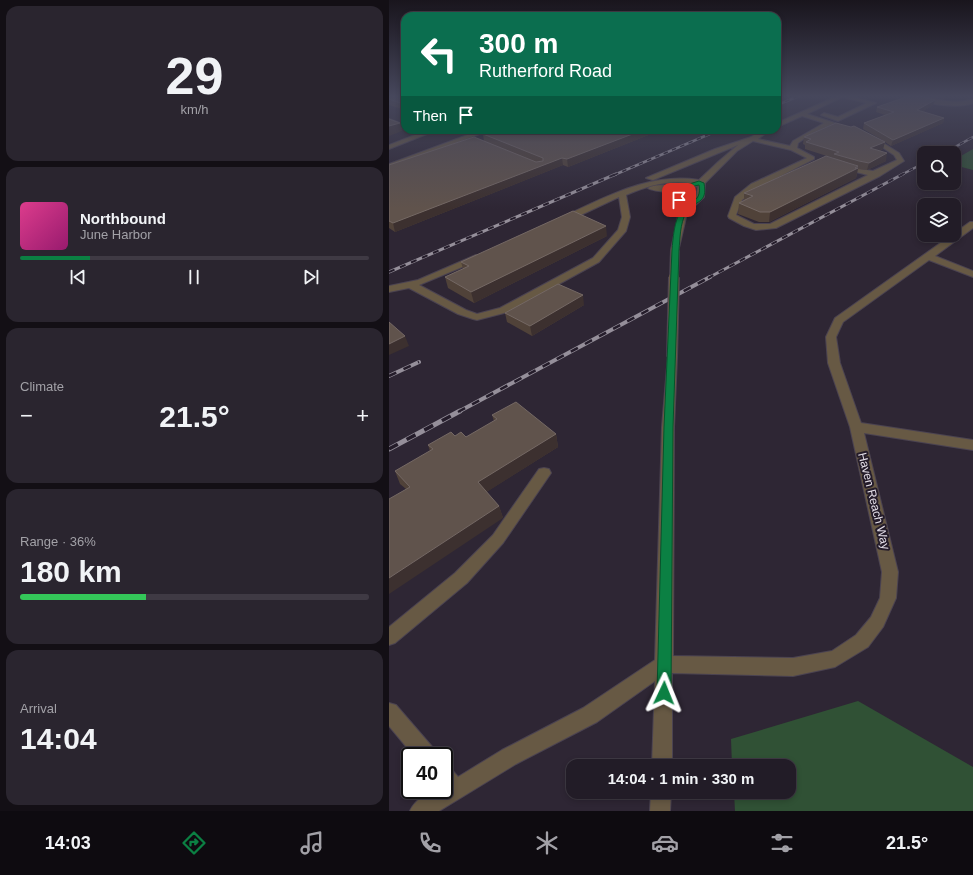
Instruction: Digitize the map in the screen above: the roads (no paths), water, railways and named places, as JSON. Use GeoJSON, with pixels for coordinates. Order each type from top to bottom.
{"type":"FeatureCollection","features":[{"type":"Feature","properties":{"kind":"street"},"geometry":{"type":"LineString","coordinates":[[389,147],[424,134]]}},
{"type":"Feature","properties":{"kind":"street"},"geometry":{"type":"LineString","coordinates":[[389,166],[474,138],[480,134]]}},
{"type":"Feature","properties":{"kind":"street"},"geometry":{"type":"LineString","coordinates":[[662,759],[669,427],[673,357],[675,250],[677,234],[683,212],[679,200],[688,186],[704,179],[719,162],[760,134]]}},
{"type":"Feature","properties":{"kind":"street"},"geometry":{"type":"LineString","coordinates":[[793,149],[795,142],[807,134]]}},
{"type":"Feature","properties":{"kind":"street"},"geometry":{"type":"LineString","coordinates":[[622,195],[640,182],[717,150],[751,139],[793,149],[816,159],[754,186],[738,199],[732,216],[754,228],[763,229],[773,226],[901,161],[897,154],[863,134]]}},
{"type":"Feature","properties":{"kind":"street"},"geometry":{"type":"LineString","coordinates":[[833,164],[860,172],[877,174]]}},
{"type":"Feature","properties":{"kind":"street"},"geometry":{"type":"LineString","coordinates":[[666,172],[704,179]]}},
{"type":"Feature","properties":{"kind":"street"},"geometry":{"type":"LineString","coordinates":[[557,223],[651,184],[667,180],[704,179]]}},
{"type":"Feature","properties":{"kind":"street"},"geometry":{"type":"LineString","coordinates":[[683,212],[700,198],[703,192],[704,179]]}},
{"type":"Feature","properties":{"kind":"street"},"geometry":{"type":"LineString","coordinates":[[622,195],[655,187],[684,192]]}},
{"type":"Feature","properties":{"kind":"street"},"geometry":{"type":"LineString","coordinates":[[411,285],[462,312],[477,317],[504,310],[596,260],[622,231],[626,217],[622,195]]}},
{"type":"Feature","properties":{"kind":"street","name":"Haven Reach Way"},"geometry":{"type":"LineString","coordinates":[[665,664],[793,667],[835,659],[862,641],[877,622],[888,598],[891,572],[856,427],[834,363],[831,337],[839,320],[973,224]]}},
{"type":"Feature","properties":{"kind":"street"},"geometry":{"type":"LineString","coordinates":[[389,289],[411,285],[485,254]]}},
{"type":"Feature","properties":{"kind":"street"},"geometry":{"type":"LineString","coordinates":[[928,256],[973,274]]}},
{"type":"Feature","properties":{"kind":"street"},"geometry":{"type":"LineString","coordinates":[[856,427],[973,444]]}},
{"type":"Feature","properties":{"kind":"street"},"geometry":{"type":"LineString","coordinates":[[389,637],[461,578],[498,539],[543,472]]}},
{"type":"Feature","properties":{"kind":"street"},"geometry":{"type":"LineString","coordinates":[[453,781],[509,757],[590,715],[665,664]]}},
{"type":"Feature","properties":{"kind":"street"},"geometry":{"type":"LineString","coordinates":[[389,712],[419,747]]}},
{"type":"Feature","properties":{"kind":"street"},"geometry":{"type":"LineString","coordinates":[[420,811],[432,799]]}},
{"type":"Feature","properties":{"kind":"street"},"geometry":{"type":"LineString","coordinates":[[660,811],[661,799]]}},
{"type":"Feature","properties":{"kind":"railway"},"geometry":{"type":"LineString","coordinates":[[614,175],[710,134]]}},
{"type":"Feature","properties":{"kind":"railway"},"geometry":{"type":"LineString","coordinates":[[957,146],[973,137]]}},
{"type":"Feature","properties":{"kind":"railway"},"geometry":{"type":"LineString","coordinates":[[901,175],[917,167]]}},
{"type":"Feature","properties":{"kind":"railway"},"geometry":{"type":"LineString","coordinates":[[389,272],[616,174]]}},
{"type":"Feature","properties":{"kind":"railway"},"geometry":{"type":"LineString","coordinates":[[708,278],[903,174]]}},
{"type":"Feature","properties":{"kind":"railway"},"geometry":{"type":"LineString","coordinates":[[458,412],[710,277]]}},
{"type":"Feature","properties":{"kind":"railway"},"geometry":{"type":"LineString","coordinates":[[389,376],[419,362]]}},
{"type":"Feature","properties":{"kind":"railway"},"geometry":{"type":"LineString","coordinates":[[389,449],[460,411]]}}]}
